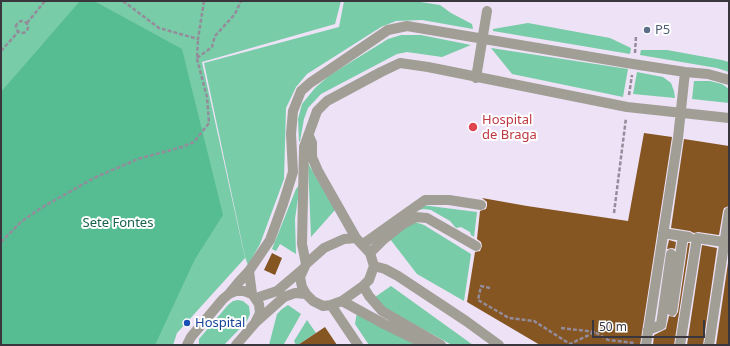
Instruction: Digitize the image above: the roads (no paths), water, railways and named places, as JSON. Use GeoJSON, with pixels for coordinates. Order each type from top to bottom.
{"type":"FeatureCollection","features":[{"type":"Feature","properties":{"kind":"street"},"geometry":{"type":"LineString","coordinates":[[476,78],[487,10]]}},
{"type":"Feature","properties":{"kind":"street"},"geometry":{"type":"LineString","coordinates":[[190,342],[223,299],[250,271],[270,240],[293,172],[291,134],[292,119],[293,111],[301,91],[310,83],[388,30],[407,26],[685,72],[708,74],[729,80]]}},
{"type":"Feature","properties":{"kind":"street"},"geometry":{"type":"LineString","coordinates":[[309,136],[312,143],[312,157],[318,171],[359,241],[370,253],[374,266],[371,276],[363,286],[342,301],[323,306],[313,301],[306,294],[302,287],[300,277],[305,266],[302,244],[304,147],[317,111],[327,101],[381,72],[400,64],[428,68],[627,107],[729,118]]}},
{"type":"Feature","properties":{"kind":"street"},"geometry":{"type":"LineString","coordinates":[[642,345],[648,330],[678,138],[685,72]]}},
{"type":"Feature","properties":{"kind":"street"},"geometry":{"type":"LineString","coordinates":[[229,294],[236,291],[244,291],[254,296],[277,290],[324,248],[344,239],[359,241],[425,200],[449,200],[481,205]]}},
{"type":"Feature","properties":{"kind":"street"},"geometry":{"type":"LineString","coordinates":[[709,345],[729,212]]}},
{"type":"Feature","properties":{"kind":"street"},"geometry":{"type":"LineString","coordinates":[[370,253],[384,239],[403,224],[416,217],[427,218],[476,246]]}},
{"type":"Feature","properties":{"kind":"street"},"geometry":{"type":"LineString","coordinates":[[663,233],[724,242]]}},
{"type":"Feature","properties":{"kind":"street"},"geometry":{"type":"LineString","coordinates":[[672,312],[683,236]]}},
{"type":"Feature","properties":{"kind":"street"},"geometry":{"type":"LineString","coordinates":[[680,345],[697,238]]}},
{"type":"Feature","properties":{"kind":"street"},"geometry":{"type":"LineString","coordinates":[[648,330],[661,325],[671,254]]}},
{"type":"Feature","properties":{"kind":"street"},"geometry":{"type":"LineString","coordinates":[[374,266],[385,269],[398,276],[466,321],[499,345]]}},
{"type":"Feature","properties":{"kind":"street"},"geometry":{"type":"LineString","coordinates":[[250,271],[254,296],[260,313],[256,322]]}},
{"type":"Feature","properties":{"kind":"street"},"geometry":{"type":"LineString","coordinates":[[363,286],[369,296],[382,311],[442,345]]}},
{"type":"Feature","properties":{"kind":"street"},"geometry":{"type":"LineString","coordinates":[[236,345],[256,322],[284,296],[295,292],[306,294]]}},
{"type":"Feature","properties":{"kind":"street"},"geometry":{"type":"LineString","coordinates":[[342,301],[427,345]]}},
{"type":"Feature","properties":{"kind":"street"},"geometry":{"type":"LineString","coordinates":[[331,305],[358,345]]}},
{"type":"Feature","properties":{"kind":"place","name":"P5"},"geometry":{"type":"Point","coordinates":[647,30]}},
{"type":"Feature","properties":{"kind":"place","name":"Hospital de Braga"},"geometry":{"type":"Point","coordinates":[473,127]}},
{"type":"Feature","properties":{"kind":"place","name":"Hospital"},"geometry":{"type":"Point","coordinates":[187,323]}},
{"type":"Feature","properties":{"kind":"park label","name":"Sete Fontes"},"geometry":{"type":"Point","coordinates":[118,223]}}]}
